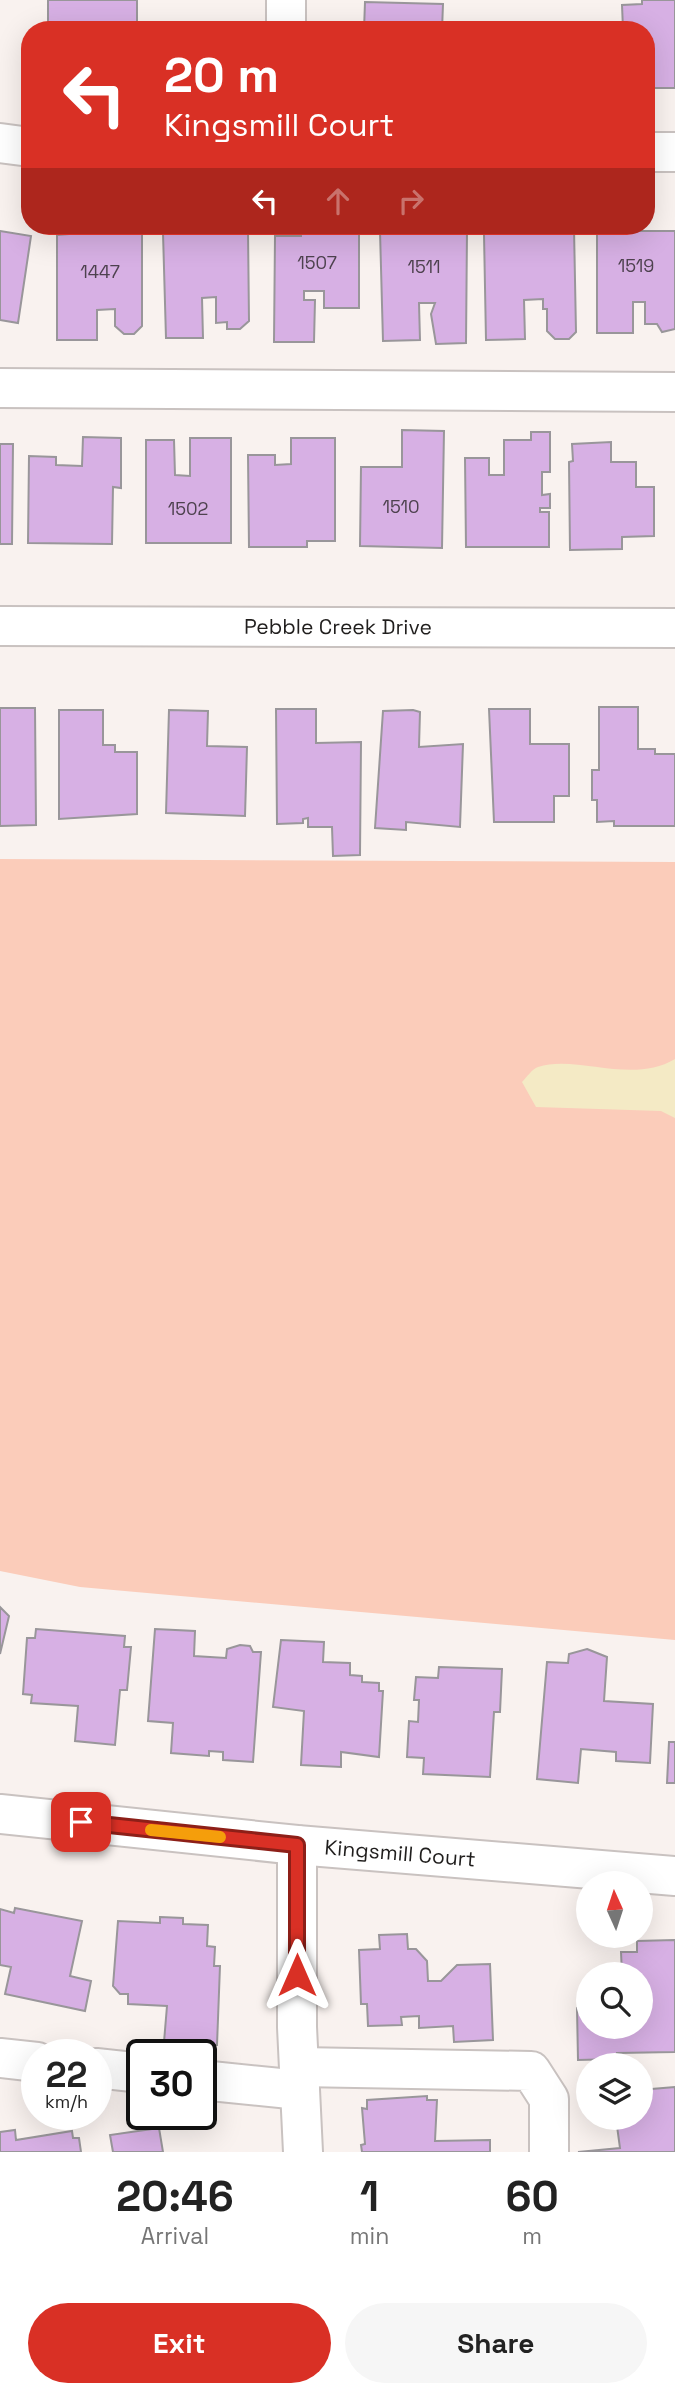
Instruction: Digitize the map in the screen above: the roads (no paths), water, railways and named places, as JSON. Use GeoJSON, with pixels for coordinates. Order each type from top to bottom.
{"type":"FeatureCollection","features":[{"type":"Feature","properties":{"kind":"street"},"geometry":{"type":"LineString","coordinates":[[286,0],[286,21]]}},
{"type":"Feature","properties":{"kind":"street"},"geometry":{"type":"LineString","coordinates":[[0,143],[21,146]]}},
{"type":"Feature","properties":{"kind":"street"},"geometry":{"type":"LineString","coordinates":[[655,152],[675,152]]}},
{"type":"Feature","properties":{"kind":"street"},"geometry":{"type":"LineString","coordinates":[[0,388],[675,392]]}},
{"type":"Feature","properties":{"kind":"street","name":"Pebble Creek Drive"},"geometry":{"type":"LineString","coordinates":[[0,626],[675,628]]}},
{"type":"Feature","properties":{"kind":"street","name":"Kingsmill Court"},"geometry":{"type":"LineString","coordinates":[[0,1814],[297,1845],[675,1875]]}},
{"type":"Feature","properties":{"kind":"street"},"geometry":{"type":"LineString","coordinates":[[297,1845],[299,2079],[303,2152]]}},
{"type":"Feature","properties":{"kind":"street"},"geometry":{"type":"LineString","coordinates":[[0,2058],[21,2060]]}},
{"type":"Feature","properties":{"kind":"street"},"geometry":{"type":"LineString","coordinates":[[217,2080],[531,2071],[549,2099],[550,2152]]}}]}
